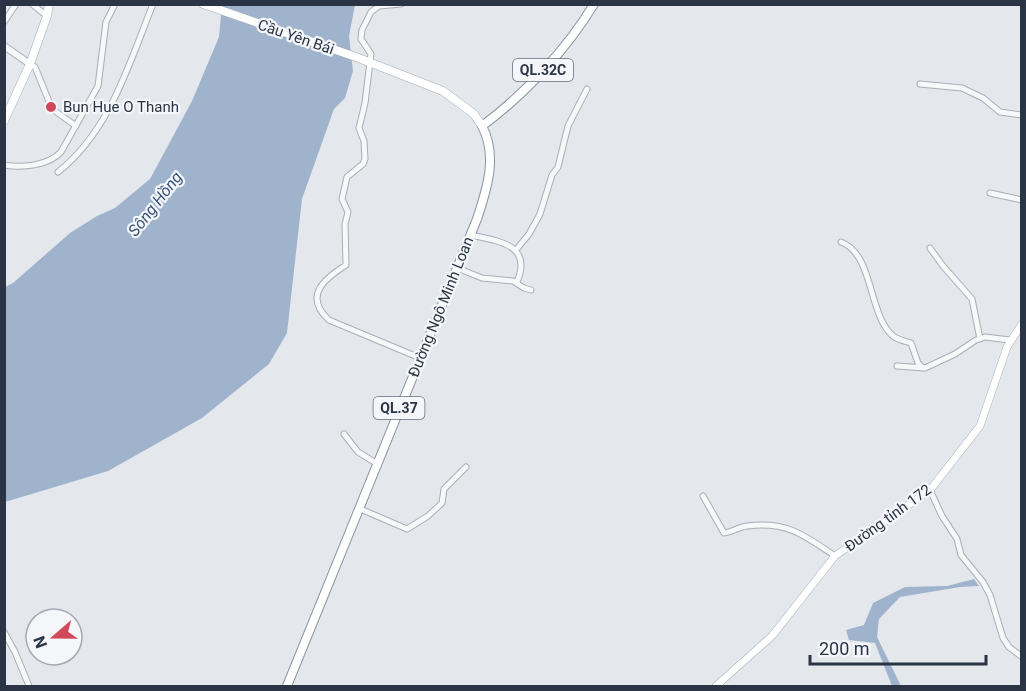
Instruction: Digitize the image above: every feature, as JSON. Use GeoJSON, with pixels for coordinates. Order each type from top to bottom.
{"type":"FeatureCollection","features":[{"type":"Feature","properties":{"kind":"highway","name":"QL.32C"},"geometry":{"type":"LineString","coordinates":[[482,126],[499,114],[558,57],[594,4]]}},
{"type":"Feature","properties":{"kind":"highway","name":"Đường Ngô Minh Loan"},"geometry":{"type":"LineString","coordinates":[[287,687],[470,235],[488,184],[490,145],[482,126]]}},
{"type":"Feature","properties":{"kind":"main road","name":"Cầu Yên Bái"},"geometry":{"type":"LineString","coordinates":[[203,4],[356,57]]}},
{"type":"Feature","properties":{"kind":"main road"},"geometry":{"type":"LineString","coordinates":[[4,121],[30,64],[50,5]]}},
{"type":"Feature","properties":{"kind":"main road","name":"Đường Ngô Minh Loan"},"geometry":{"type":"LineString","coordinates":[[356,57],[443,92],[474,114],[482,126]]}},
{"type":"Feature","properties":{"kind":"main road","name":"Đường tỉnh 172"},"geometry":{"type":"LineString","coordinates":[[716,687],[777,631],[835,556],[930,490],[980,426],[1010,340],[1022,324]]}},
{"type":"Feature","properties":{"kind":"street"},"geometry":{"type":"LineString","coordinates":[[4,22],[16,4]]}},
{"type":"Feature","properties":{"kind":"street"},"geometry":{"type":"LineString","coordinates":[[32,4],[47,16]]}},
{"type":"Feature","properties":{"kind":"street"},"geometry":{"type":"LineString","coordinates":[[4,165],[31,165],[57,157],[98,86],[105,28],[115,4]]}},
{"type":"Feature","properties":{"kind":"street"},"geometry":{"type":"LineString","coordinates":[[58,172],[78,154],[114,103],[153,4]]}},
{"type":"Feature","properties":{"kind":"street"},"geometry":{"type":"LineString","coordinates":[[401,4],[379,6],[371,12],[362,30],[361,39],[371,54],[365,103],[359,128],[364,141],[366,159],[347,177],[342,199],[348,212],[345,224],[346,265],[327,277],[320,285],[317,300],[323,315],[329,320],[420,358]]}},
{"type":"Feature","properties":{"kind":"street"},"geometry":{"type":"LineString","coordinates":[[4,46],[35,67],[50,104],[55,111],[76,126]]}},
{"type":"Feature","properties":{"kind":"street"},"geometry":{"type":"LineString","coordinates":[[920,84],[962,88],[983,98],[1000,112],[1022,115]]}},
{"type":"Feature","properties":{"kind":"street"},"geometry":{"type":"LineString","coordinates":[[516,249],[529,234],[540,214],[552,175],[558,167],[568,126],[587,89]]}},
{"type":"Feature","properties":{"kind":"street"},"geometry":{"type":"LineString","coordinates":[[990,193],[1022,200]]}},
{"type":"Feature","properties":{"kind":"street"},"geometry":{"type":"LineString","coordinates":[[470,235],[491,239],[516,249],[522,259],[522,270],[517,282]]}},
{"type":"Feature","properties":{"kind":"street"},"geometry":{"type":"LineString","coordinates":[[841,242],[850,245],[860,260],[886,327],[894,337],[911,343],[918,363],[923,368]]}},
{"type":"Feature","properties":{"kind":"street"},"geometry":{"type":"LineString","coordinates":[[930,248],[972,299],[980,339]]}},
{"type":"Feature","properties":{"kind":"street"},"geometry":{"type":"LineString","coordinates":[[456,267],[482,278],[517,282],[531,290]]}},
{"type":"Feature","properties":{"kind":"street"},"geometry":{"type":"LineString","coordinates":[[897,366],[923,368],[942,361],[980,339],[1010,340]]}},
{"type":"Feature","properties":{"kind":"street"},"geometry":{"type":"LineString","coordinates":[[344,434],[358,452],[376,463]]}},
{"type":"Feature","properties":{"kind":"street"},"geometry":{"type":"LineString","coordinates":[[358,508],[407,529],[428,516],[442,503],[444,489],[465,467]]}},
{"type":"Feature","properties":{"kind":"street"},"geometry":{"type":"LineString","coordinates":[[930,490],[942,516],[957,539],[961,555],[983,582],[990,595],[1003,638],[1022,657]]}},
{"type":"Feature","properties":{"kind":"street"},"geometry":{"type":"LineString","coordinates":[[704,496],[724,533],[744,526],[783,526],[805,536],[835,556]]}},
{"type":"Feature","properties":{"kind":"street"},"geometry":{"type":"LineString","coordinates":[[4,632],[29,687]]}},
{"type":"Feature","properties":{"kind":"water","name":"Sông Hồng"},"geometry":{"type":"Polygon","coordinates":[[[222,5],[355,5],[349,36],[353,71],[345,98],[334,109],[302,199],[287,333],[269,364],[202,418],[108,471],[5,502],[5,287],[13,283],[70,233],[115,208],[150,179],[192,101],[219,37],[222,5]]]}},
{"type":"Feature","properties":{"kind":"water"},"geometry":{"type":"Polygon","coordinates":[[[974,579],[979,586],[900,597],[879,619],[877,637],[901,686],[892,686],[875,643],[849,640],[846,630],[864,625],[873,603],[905,587],[947,586],[974,579]]]}},
{"type":"Feature","properties":{"kind":"place","name":"Bun Hue O Thanh"},"geometry":{"type":"Point","coordinates":[51,107]}}]}
